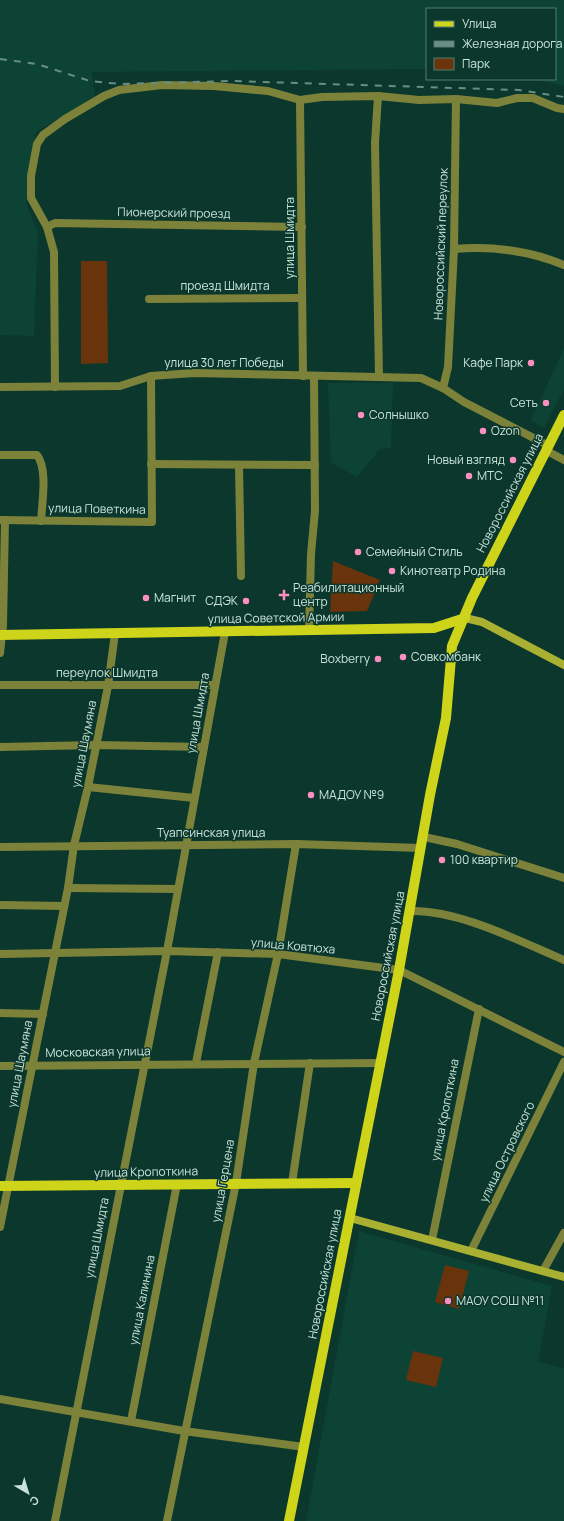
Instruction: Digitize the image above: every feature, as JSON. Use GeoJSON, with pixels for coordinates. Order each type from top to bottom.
{"type":"FeatureCollection","features":[{"type":"Feature","properties":{"kind":"main road","name":"Новороссийская улица"},"geometry":{"type":"LineString","coordinates":[[289,1521],[381,1063],[424,837],[430,795],[446,718],[452,646],[465,618],[472,598],[564,416]]}},
{"type":"Feature","properties":{"kind":"main road","name":"улица Советской Армии"},"geometry":{"type":"LineString","coordinates":[[1,635],[434,628],[465,618]]}},
{"type":"Feature","properties":{"kind":"main road"},"geometry":{"type":"LineString","coordinates":[[465,618],[482,622],[564,665]]}},
{"type":"Feature","properties":{"kind":"main road","name":"улица Кропоткина"},"geometry":{"type":"LineString","coordinates":[[4,1186],[356,1183]]}},
{"type":"Feature","properties":{"kind":"main road"},"geometry":{"type":"LineString","coordinates":[[350,1218],[564,1277]]}},
{"type":"Feature","properties":{"kind":"street"},"geometry":{"type":"LineString","coordinates":[[54,387],[54,252],[47,227],[31,198],[31,176],[36,144],[43,135],[65,119],[104,96],[119,90],[162,85],[214,86],[268,91],[300,100],[322,97],[378,96],[419,100],[456,99],[497,103],[517,98],[533,98],[557,108],[564,109]]}},
{"type":"Feature","properties":{"kind":"street"},"geometry":{"type":"LineString","coordinates":[[378,96],[375,143],[379,377]]}},
{"type":"Feature","properties":{"kind":"street","name":"Новороссийский переулок"},"geometry":{"type":"LineString","coordinates":[[443,388],[448,368],[454,249],[456,99]]}},
{"type":"Feature","properties":{"kind":"street","name":"улица Шмидта"},"geometry":{"type":"LineString","coordinates":[[300,100],[303,376]]}},
{"type":"Feature","properties":{"kind":"street","name":"Пионерский проезд"},"geometry":{"type":"LineString","coordinates":[[47,227],[55,223],[302,227]]}},
{"type":"Feature","properties":{"kind":"street"},"geometry":{"type":"LineString","coordinates":[[454,249],[500,248],[542,255],[564,265]]}},
{"type":"Feature","properties":{"kind":"street","name":"проезд Шмидта"},"geometry":{"type":"LineString","coordinates":[[149,299],[302,298]]}},
{"type":"Feature","properties":{"kind":"street","name":"улица 30 лет Победы"},"geometry":{"type":"LineString","coordinates":[[0,387],[120,386],[152,376],[194,373],[314,377],[421,378],[443,388],[464,402],[548,448],[564,460]]}},
{"type":"Feature","properties":{"kind":"street"},"geometry":{"type":"LineString","coordinates":[[152,376],[151,464],[315,465]]}},
{"type":"Feature","properties":{"kind":"street"},"geometry":{"type":"LineString","coordinates":[[309,631],[311,554],[315,511],[314,377]]}},
{"type":"Feature","properties":{"kind":"street","name":"улица Поветкина"},"geometry":{"type":"LineString","coordinates":[[0,455],[37,455],[42,461],[41,521]]}},
{"type":"Feature","properties":{"kind":"street","name":"улица Поветкина"},"geometry":{"type":"LineString","coordinates":[[3,520],[152,522],[151,464]]}},
{"type":"Feature","properties":{"kind":"street"},"geometry":{"type":"LineString","coordinates":[[238,465],[241,576]]}},
{"type":"Feature","properties":{"kind":"street"},"geometry":{"type":"LineString","coordinates":[[0,653],[3,520]]}},
{"type":"Feature","properties":{"kind":"street","name":"улица Шмидта"},"geometry":{"type":"LineString","coordinates":[[55,1521],[167,951],[225,632]]}},
{"type":"Feature","properties":{"kind":"street","name":"улица Шаумяна"},"geometry":{"type":"LineString","coordinates":[[0,1227],[4,1186],[43,1014],[53,954],[68,888],[74,845],[88,787],[108,686],[115,633]]}},
{"type":"Feature","properties":{"kind":"street","name":"переулок Шмидта"},"geometry":{"type":"LineString","coordinates":[[0,685],[215,685]]}},
{"type":"Feature","properties":{"kind":"street"},"geometry":{"type":"LineString","coordinates":[[0,747],[96,745],[204,747]]}},
{"type":"Feature","properties":{"kind":"street"},"geometry":{"type":"LineString","coordinates":[[88,787],[194,798]]}},
{"type":"Feature","properties":{"kind":"street"},"geometry":{"type":"LineString","coordinates":[[424,837],[456,844],[564,878]]}},
{"type":"Feature","properties":{"kind":"street","name":"Туапсинская улица"},"geometry":{"type":"LineString","coordinates":[[0,847],[74,845],[296,844],[421,848]]}},
{"type":"Feature","properties":{"kind":"street","name":"улица Герцена"},"geometry":{"type":"LineString","coordinates":[[167,1521],[184,1431],[236,1183],[254,1063],[278,954],[296,844]]}},
{"type":"Feature","properties":{"kind":"street"},"geometry":{"type":"LineString","coordinates":[[68,888],[178,889]]}},
{"type":"Feature","properties":{"kind":"street"},"geometry":{"type":"LineString","coordinates":[[0,905],[64,906]]}},
{"type":"Feature","properties":{"kind":"street"},"geometry":{"type":"LineString","coordinates":[[410,911],[426,912],[476,924],[564,960]]}},
{"type":"Feature","properties":{"kind":"street","name":"улица Ковтюха"},"geometry":{"type":"LineString","coordinates":[[0,954],[167,951],[278,954],[399,970],[564,1052]]}},
{"type":"Feature","properties":{"kind":"street"},"geometry":{"type":"LineString","coordinates":[[196,1063],[218,952]]}},
{"type":"Feature","properties":{"kind":"street","name":"улица Кропоткина"},"geometry":{"type":"LineString","coordinates":[[432,1240],[479,1009]]}},
{"type":"Feature","properties":{"kind":"street"},"geometry":{"type":"LineString","coordinates":[[0,1013],[43,1014]]}},
{"type":"Feature","properties":{"kind":"street","name":"улица Островского"},"geometry":{"type":"LineString","coordinates":[[471,1251],[564,1062]]}},
{"type":"Feature","properties":{"kind":"street","name":"Московская улица"},"geometry":{"type":"LineString","coordinates":[[0,1066],[144,1063],[381,1063]]}},
{"type":"Feature","properties":{"kind":"street"},"geometry":{"type":"LineString","coordinates":[[292,1183],[310,1063]]}},
{"type":"Feature","properties":{"kind":"street","name":"улица Калинина"},"geometry":{"type":"LineString","coordinates":[[131,1421],[177,1184]]}},
{"type":"Feature","properties":{"kind":"street"},"geometry":{"type":"LineString","coordinates":[[543,1271],[564,1233]]}},
{"type":"Feature","properties":{"kind":"street"},"geometry":{"type":"LineString","coordinates":[[0,1399],[184,1431],[304,1448]]}},
{"type":"Feature","properties":{"kind":"shaded area"},"geometry":{"type":"Polygon","coordinates":[[[0,0],[564,0],[564,86],[539,80],[556,80],[556,8],[426,8],[426,69],[92,72],[95,98],[36,132],[26,203],[38,233],[34,336],[0,335],[0,0]]]}},
{"type":"Feature","properties":{"kind":"shaded area"},"geometry":{"type":"Polygon","coordinates":[[[564,348],[564,389],[544,428],[531,420],[564,348]]]}},
{"type":"Feature","properties":{"kind":"shaded area","name":"Солнышко"},"geometry":{"type":"Polygon","coordinates":[[[328,383],[393,383],[391,448],[380,449],[357,477],[331,463],[328,383]]]}},
{"type":"Feature","properties":{"kind":"shaded area"},"geometry":{"type":"Polygon","coordinates":[[[359,1231],[552,1286],[538,1362],[564,1368],[564,1521],[306,1521],[359,1231]]]}},
{"type":"Feature","properties":{"kind":"green space"},"geometry":{"type":"Polygon","coordinates":[[[81,261],[107,261],[108,363],[81,364],[81,261]]]}},
{"type":"Feature","properties":{"kind":"green space"},"geometry":{"type":"Polygon","coordinates":[[[333,561],[380,580],[367,611],[330,612],[333,561]]]}},
{"type":"Feature","properties":{"kind":"green space"},"geometry":{"type":"Polygon","coordinates":[[[445,1265],[469,1271],[459,1309],[435,1302],[445,1265]]]}},
{"type":"Feature","properties":{"kind":"green space"},"geometry":{"type":"Polygon","coordinates":[[[413,1351],[443,1358],[436,1387],[406,1380],[413,1351]]]}},
{"type":"Feature","properties":{"kind":"railway"},"geometry":{"type":"LineString","coordinates":[[0,59],[37,64],[90,81],[120,84],[232,81],[519,90],[564,97]]}},
{"type":"Feature","properties":{"kind":"place","name":"Кафе Парк"},"geometry":{"type":"Point","coordinates":[531,363]}},
{"type":"Feature","properties":{"kind":"place","name":"Сеть"},"geometry":{"type":"Point","coordinates":[546,403]}},
{"type":"Feature","properties":{"kind":"place","name":"Солнышко"},"geometry":{"type":"Point","coordinates":[361,415]}},
{"type":"Feature","properties":{"kind":"place","name":"Ozon"},"geometry":{"type":"Point","coordinates":[483,431]}},
{"type":"Feature","properties":{"kind":"place","name":"Новый взгляд"},"geometry":{"type":"Point","coordinates":[513,460]}},
{"type":"Feature","properties":{"kind":"place","name":"МТС"},"geometry":{"type":"Point","coordinates":[469,476]}},
{"type":"Feature","properties":{"kind":"place","name":"Семейный Стиль"},"geometry":{"type":"Point","coordinates":[358,552]}},
{"type":"Feature","properties":{"kind":"place","name":"Кинотеатр Родина"},"geometry":{"type":"Point","coordinates":[392,571]}},
{"type":"Feature","properties":{"kind":"place","name":"Реабилитационный центр"},"geometry":{"type":"Point","coordinates":[284,595]}},
{"type":"Feature","properties":{"kind":"place","name":"Магнит"},"geometry":{"type":"Point","coordinates":[146,598]}},
{"type":"Feature","properties":{"kind":"place","name":"СДЭК"},"geometry":{"type":"Point","coordinates":[246,601]}},
{"type":"Feature","properties":{"kind":"place","name":"Совкомбанк"},"geometry":{"type":"Point","coordinates":[403,657]}},
{"type":"Feature","properties":{"kind":"place","name":"Boxberry"},"geometry":{"type":"Point","coordinates":[378,659]}},
{"type":"Feature","properties":{"kind":"place","name":"МАДОУ №9"},"geometry":{"type":"Point","coordinates":[311,795]}},
{"type":"Feature","properties":{"kind":"place","name":"100 квартир"},"geometry":{"type":"Point","coordinates":[442,860]}},
{"type":"Feature","properties":{"kind":"place","name":"МАОУ СОШ №11"},"geometry":{"type":"Point","coordinates":[448,1301]}}]}
